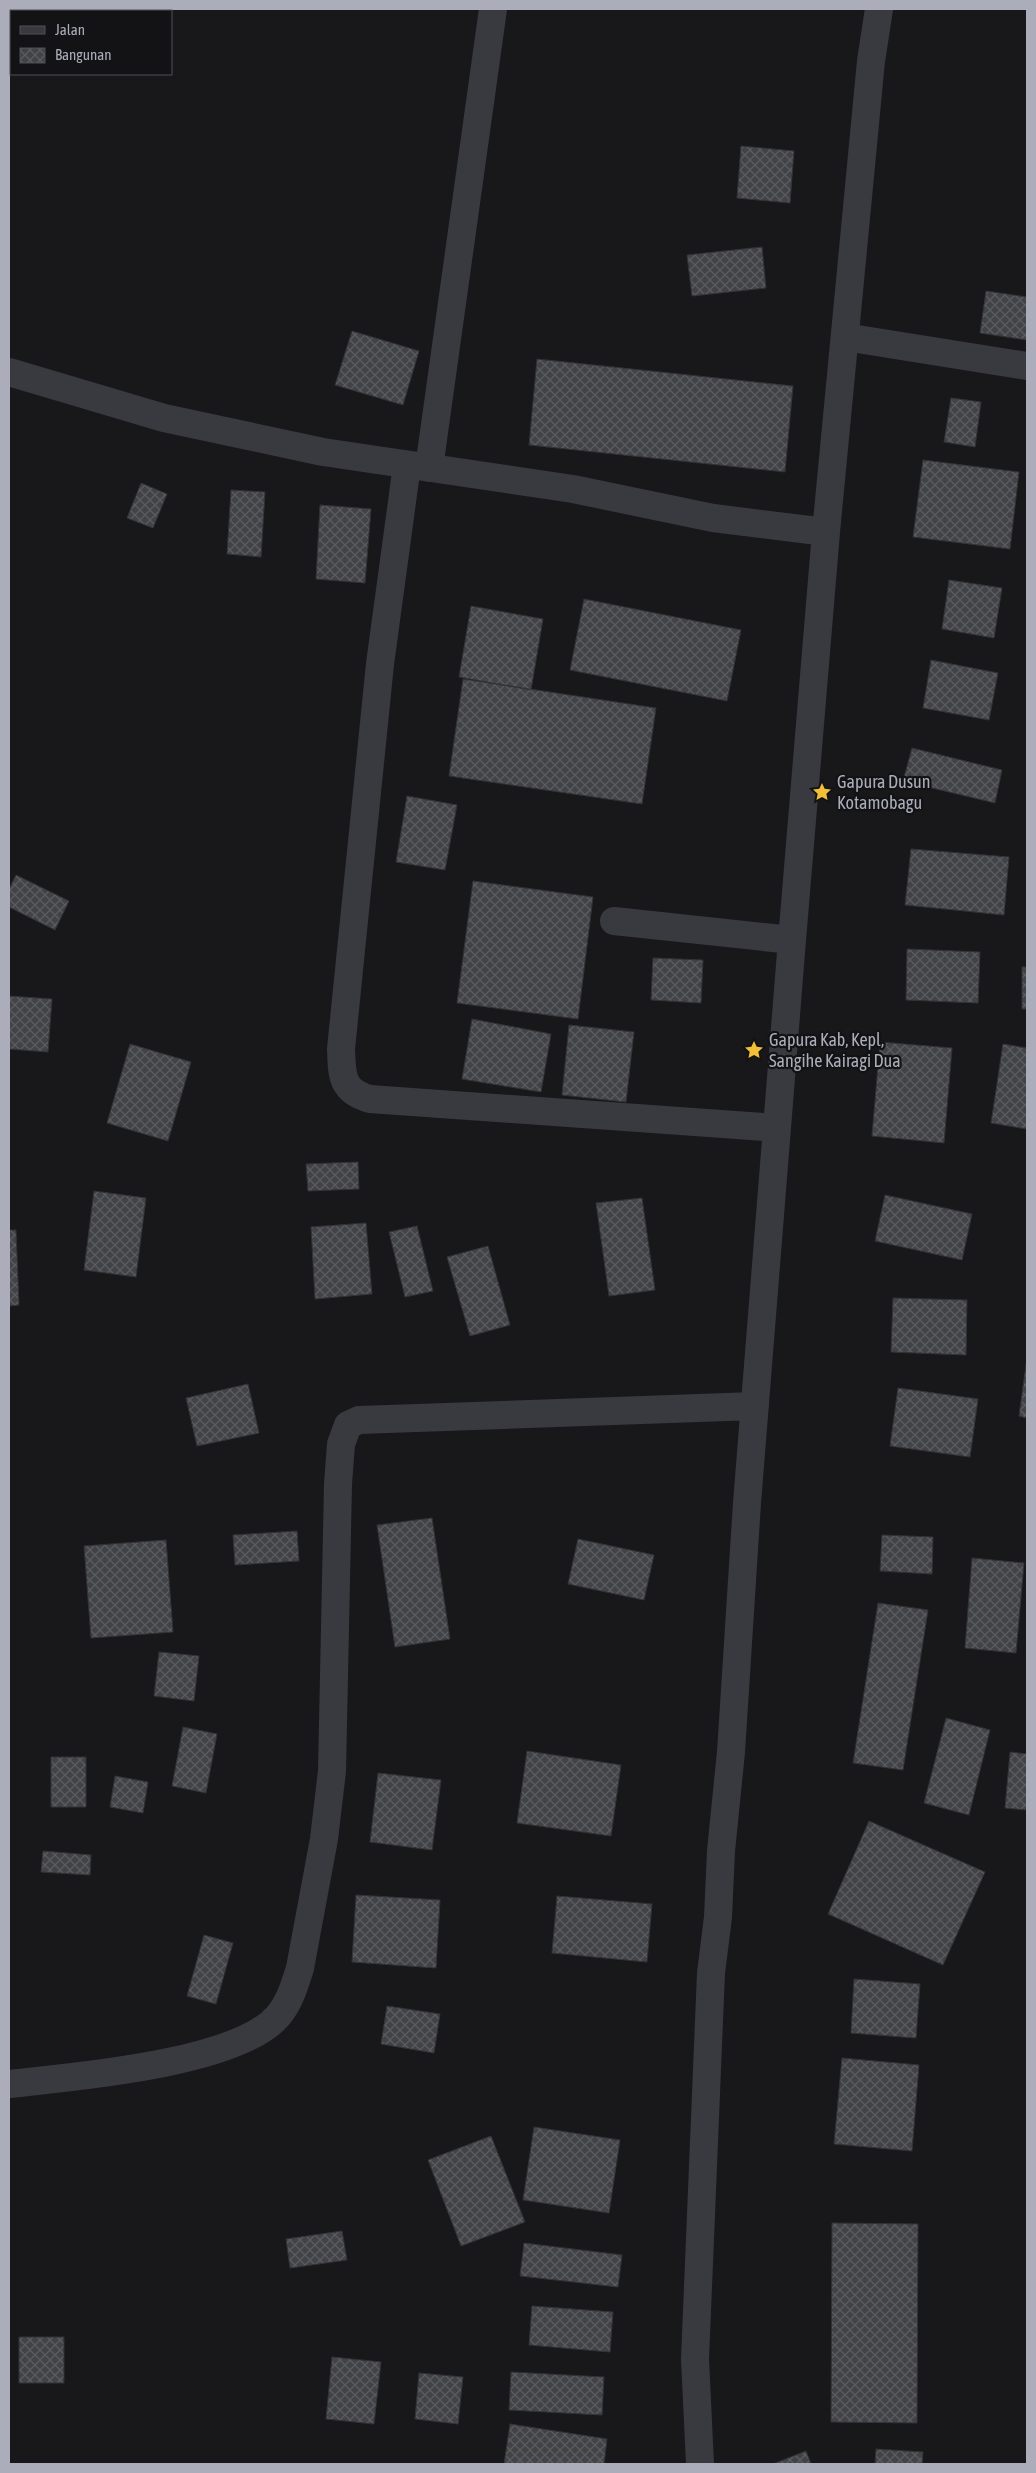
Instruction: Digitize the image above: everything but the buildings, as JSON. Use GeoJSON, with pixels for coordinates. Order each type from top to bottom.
{"type":"FeatureCollection","features":[{"type":"Feature","properties":{"kind":"street"},"geometry":{"type":"LineString","coordinates":[[493,9],[418,466],[380,664],[341,1049],[344,1080],[357,1096],[370,1099],[777,1128]]}},
{"type":"Feature","properties":{"kind":"street"},"geometry":{"type":"LineString","coordinates":[[700,2464],[695,2358],[711,1973],[718,1917],[721,1851],[731,1752],[755,1406],[826,532],[870,70],[879,9]]}},
{"type":"Feature","properties":{"kind":"street"},"geometry":{"type":"LineString","coordinates":[[845,337],[1027,366]]}},
{"type":"Feature","properties":{"kind":"street"},"geometry":{"type":"LineString","coordinates":[[9,372],[164,418],[240,436],[323,452],[573,489],[712,518],[826,532]]}},
{"type":"Feature","properties":{"kind":"street"},"geometry":{"type":"LineString","coordinates":[[614,920],[792,940]]}},
{"type":"Feature","properties":{"kind":"street"},"geometry":{"type":"LineString","coordinates":[[9,2084],[89,2074],[222,2050],[255,2035],[278,2017],[286,2004],[300,1968],[324,1840],[332,1771],[338,1484],[340,1444],[348,1425],[359,1420],[755,1406]]}},
{"type":"Feature","properties":{"kind":"place","name":"Gapura Dusun Kotamobagu"},"geometry":{"type":"Point","coordinates":[822,792]}},
{"type":"Feature","properties":{"kind":"place","name":"Gapura Kab, Kepl, Sangihe Kairagi Dua"},"geometry":{"type":"Point","coordinates":[754,1050]}}]}
